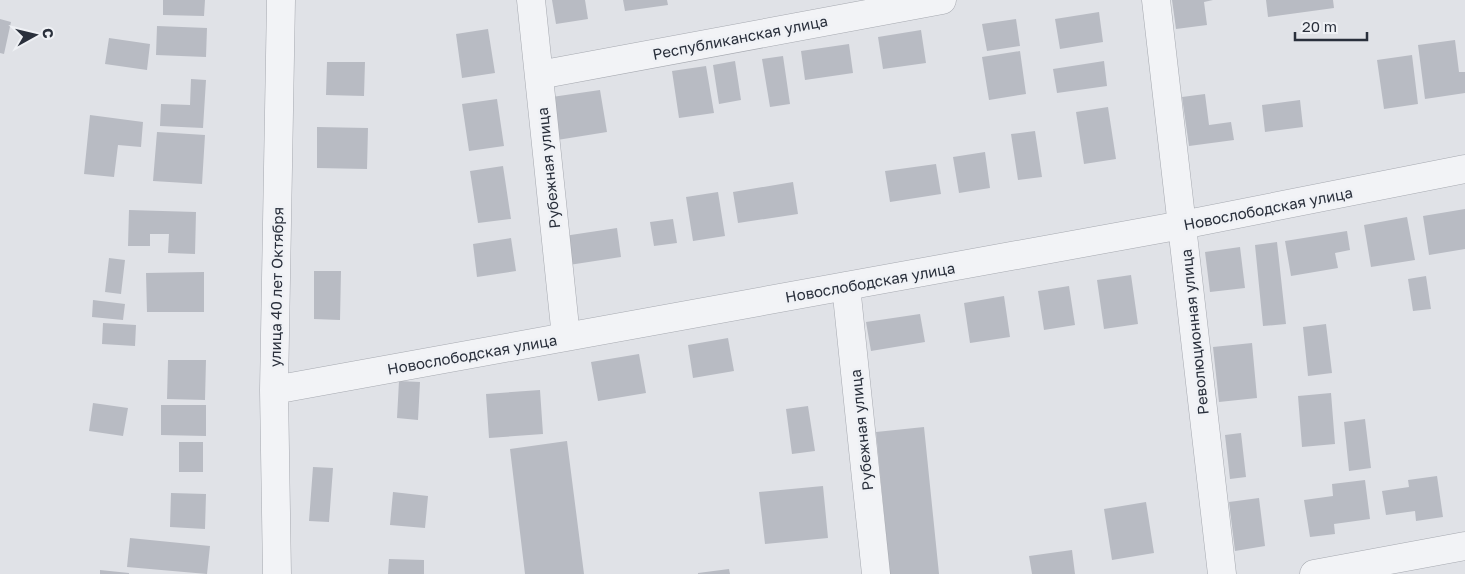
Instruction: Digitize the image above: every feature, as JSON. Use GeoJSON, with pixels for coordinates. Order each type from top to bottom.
{"type":"FeatureCollection","features":[{"type":"Feature","properties":{"kind":"street","name":"улица 40 лет Октября"},"geometry":{"type":"LineString","coordinates":[[277,574],[274,390],[281,0]]}},
{"type":"Feature","properties":{"kind":"street","name":"Рубежная улица"},"geometry":{"type":"LineString","coordinates":[[531,0],[566,337]]}},
{"type":"Feature","properties":{"kind":"street","name":"Республиканская улица"},"geometry":{"type":"LineString","coordinates":[[538,75],[942,0]]}},
{"type":"Feature","properties":{"kind":"street","name":"Революционная улица"},"geometry":{"type":"LineString","coordinates":[[1156,0],[1222,574]]}},
{"type":"Feature","properties":{"kind":"street","name":"Новослободская улица"},"geometry":{"type":"LineString","coordinates":[[274,390],[1182,226],[1465,169]]}},
{"type":"Feature","properties":{"kind":"street","name":"Рубежная улица"},"geometry":{"type":"LineString","coordinates":[[846,286],[876,574]]}},
{"type":"Feature","properties":{"kind":"street"},"geometry":{"type":"LineString","coordinates":[[1314,574],[1465,546]]}},
{"type":"Feature","properties":{"kind":"building"},"geometry":{"type":"Polygon","coordinates":[[[163,0],[205,0],[204,16],[163,15],[163,0]]]}},
{"type":"Feature","properties":{"kind":"building"},"geometry":{"type":"Polygon","coordinates":[[[552,0],[585,0],[588,19],[556,24],[552,0]]]}},
{"type":"Feature","properties":{"kind":"building"},"geometry":{"type":"Polygon","coordinates":[[[623,0],[667,0],[668,5],[625,11],[623,0]]]}},
{"type":"Feature","properties":{"kind":"building"},"geometry":{"type":"Polygon","coordinates":[[[1172,0],[1213,0],[1204,2],[1207,25],[1176,29],[1172,0]]]}},
{"type":"Feature","properties":{"kind":"building"},"geometry":{"type":"Polygon","coordinates":[[[1266,0],[1333,0],[1334,8],[1268,17],[1266,0]]]}},
{"type":"Feature","properties":{"kind":"building"},"geometry":{"type":"Polygon","coordinates":[[[1099,12],[1103,42],[1060,49],[1055,19],[1099,12]]]}},
{"type":"Feature","properties":{"kind":"building"},"geometry":{"type":"Polygon","coordinates":[[[0,19],[11,22],[4,54],[0,53],[0,19]]]}},
{"type":"Feature","properties":{"kind":"building"},"geometry":{"type":"Polygon","coordinates":[[[1016,19],[1020,46],[987,51],[982,24],[1016,19]]]}},
{"type":"Feature","properties":{"kind":"building"},"geometry":{"type":"Polygon","coordinates":[[[157,26],[207,28],[206,57],[156,55],[157,26]]]}},
{"type":"Feature","properties":{"kind":"building"},"geometry":{"type":"Polygon","coordinates":[[[488,29],[495,73],[462,78],[456,34],[488,29]]]}},
{"type":"Feature","properties":{"kind":"building"},"geometry":{"type":"Polygon","coordinates":[[[921,30],[926,63],[883,69],[878,37],[921,30]]]}},
{"type":"Feature","properties":{"kind":"building"},"geometry":{"type":"Polygon","coordinates":[[[109,38],[150,44],[147,70],[105,64],[109,38]]]}},
{"type":"Feature","properties":{"kind":"building"},"geometry":{"type":"Polygon","coordinates":[[[1455,40],[1459,72],[1465,72],[1465,93],[1425,99],[1418,45],[1455,40]]]}},
{"type":"Feature","properties":{"kind":"building"},"geometry":{"type":"Polygon","coordinates":[[[849,44],[853,73],[805,80],[801,51],[849,44]]]}},
{"type":"Feature","properties":{"kind":"building"},"geometry":{"type":"Polygon","coordinates":[[[1020,51],[1026,94],[989,100],[982,57],[1020,51]]]}},
{"type":"Feature","properties":{"kind":"building"},"geometry":{"type":"Polygon","coordinates":[[[1412,55],[1418,104],[1384,109],[1377,60],[1412,55]]]}},
{"type":"Feature","properties":{"kind":"building"},"geometry":{"type":"Polygon","coordinates":[[[783,56],[790,104],[770,107],[762,59],[783,56]]]}},
{"type":"Feature","properties":{"kind":"building"},"geometry":{"type":"Polygon","coordinates":[[[735,61],[741,100],[719,104],[713,65],[735,61]]]}},
{"type":"Feature","properties":{"kind":"building"},"geometry":{"type":"Polygon","coordinates":[[[1104,61],[1107,86],[1057,93],[1053,69],[1104,61]]]}},
{"type":"Feature","properties":{"kind":"building"},"geometry":{"type":"Polygon","coordinates":[[[327,62],[365,62],[364,96],[326,95],[327,62]]]}},
{"type":"Feature","properties":{"kind":"building"},"geometry":{"type":"Polygon","coordinates":[[[706,66],[714,113],[679,118],[672,71],[706,66]]]}},
{"type":"Feature","properties":{"kind":"building"},"geometry":{"type":"Polygon","coordinates":[[[191,79],[206,80],[203,128],[160,126],[161,104],[190,105],[191,79]]]}},
{"type":"Feature","properties":{"kind":"building"},"geometry":{"type":"Polygon","coordinates":[[[600,90],[607,132],[551,141],[545,98],[600,90]]]}},
{"type":"Feature","properties":{"kind":"building"},"geometry":{"type":"Polygon","coordinates":[[[1205,94],[1209,125],[1231,122],[1234,140],[1189,146],[1182,97],[1205,94]]]}},
{"type":"Feature","properties":{"kind":"building"},"geometry":{"type":"Polygon","coordinates":[[[497,99],[504,146],[469,151],[462,104],[497,99]]]}},
{"type":"Feature","properties":{"kind":"building"},"geometry":{"type":"Polygon","coordinates":[[[1300,100],[1303,127],[1265,132],[1262,105],[1300,100]]]}},
{"type":"Feature","properties":{"kind":"building"},"geometry":{"type":"Polygon","coordinates":[[[1108,107],[1116,159],[1084,164],[1076,112],[1108,107]]]}},
{"type":"Feature","properties":{"kind":"building"},"geometry":{"type":"Polygon","coordinates":[[[90,115],[143,122],[141,147],[118,145],[114,177],[84,174],[90,115]]]}},
{"type":"Feature","properties":{"kind":"building"},"geometry":{"type":"Polygon","coordinates":[[[317,127],[368,128],[367,169],[317,168],[317,127]]]}},
{"type":"Feature","properties":{"kind":"building"},"geometry":{"type":"Polygon","coordinates":[[[1035,131],[1042,177],[1018,180],[1011,134],[1035,131]]]}},
{"type":"Feature","properties":{"kind":"building"},"geometry":{"type":"Polygon","coordinates":[[[157,132],[205,135],[202,184],[153,181],[157,132]]]}},
{"type":"Feature","properties":{"kind":"building"},"geometry":{"type":"Polygon","coordinates":[[[985,152],[990,188],[959,193],[953,157],[985,152]]]}},
{"type":"Feature","properties":{"kind":"building"},"geometry":{"type":"Polygon","coordinates":[[[936,164],[941,194],[890,202],[885,171],[936,164]]]}},
{"type":"Feature","properties":{"kind":"building"},"geometry":{"type":"Polygon","coordinates":[[[503,166],[511,219],[478,223],[470,171],[503,166]]]}},
{"type":"Feature","properties":{"kind":"building"},"geometry":{"type":"Polygon","coordinates":[[[793,182],[798,214],[738,223],[733,192],[793,182]]]}},
{"type":"Feature","properties":{"kind":"building"},"geometry":{"type":"Polygon","coordinates":[[[718,192],[725,236],[693,241],[686,197],[718,192]]]}},
{"type":"Feature","properties":{"kind":"building"},"geometry":{"type":"Polygon","coordinates":[[[1465,209],[1465,249],[1429,255],[1423,216],[1465,209]]]}},
{"type":"Feature","properties":{"kind":"building"},"geometry":{"type":"Polygon","coordinates":[[[129,210],[196,212],[195,254],[168,253],[169,234],[150,234],[150,246],[128,246],[129,210]]]}},
{"type":"Feature","properties":{"kind":"building"},"geometry":{"type":"Polygon","coordinates":[[[1407,217],[1415,260],[1371,267],[1364,225],[1407,217]]]}},
{"type":"Feature","properties":{"kind":"building"},"geometry":{"type":"Polygon","coordinates":[[[673,219],[677,243],[654,246],[650,222],[673,219]]]}},
{"type":"Feature","properties":{"kind":"building"},"geometry":{"type":"Polygon","coordinates":[[[617,228],[621,257],[569,265],[564,236],[617,228]]]}},
{"type":"Feature","properties":{"kind":"building"},"geometry":{"type":"Polygon","coordinates":[[[1347,231],[1350,250],[1335,253],[1338,268],[1291,276],[1285,241],[1347,231]]]}},
{"type":"Feature","properties":{"kind":"building"},"geometry":{"type":"Polygon","coordinates":[[[511,238],[516,271],[477,277],[473,244],[511,238]]]}},
{"type":"Feature","properties":{"kind":"building"},"geometry":{"type":"Polygon","coordinates":[[[1277,242],[1286,324],[1263,326],[1255,245],[1277,242]]]}},
{"type":"Feature","properties":{"kind":"building"},"geometry":{"type":"Polygon","coordinates":[[[1240,247],[1245,288],[1210,292],[1205,252],[1240,247]]]}},
{"type":"Feature","properties":{"kind":"building"},"geometry":{"type":"Polygon","coordinates":[[[109,258],[125,260],[121,294],[105,292],[109,258]]]}},
{"type":"Feature","properties":{"kind":"building"},"geometry":{"type":"Polygon","coordinates":[[[314,271],[341,271],[340,320],[314,319],[314,271]]]}},
{"type":"Feature","properties":{"kind":"building"},"geometry":{"type":"Polygon","coordinates":[[[204,272],[204,312],[147,312],[146,273],[204,272]]]}},
{"type":"Feature","properties":{"kind":"building"},"geometry":{"type":"Polygon","coordinates":[[[1131,275],[1138,324],[1104,329],[1097,280],[1131,275]]]}},
{"type":"Feature","properties":{"kind":"building"},"geometry":{"type":"Polygon","coordinates":[[[1426,276],[1431,309],[1413,311],[1408,279],[1426,276]]]}},
{"type":"Feature","properties":{"kind":"building"},"geometry":{"type":"Polygon","coordinates":[[[1069,286],[1075,325],[1044,330],[1038,291],[1069,286]]]}},
{"type":"Feature","properties":{"kind":"building"},"geometry":{"type":"Polygon","coordinates":[[[1004,296],[1010,337],[970,343],[964,303],[1004,296]]]}},
{"type":"Feature","properties":{"kind":"building"},"geometry":{"type":"Polygon","coordinates":[[[93,300],[125,304],[123,320],[92,317],[93,300]]]}},
{"type":"Feature","properties":{"kind":"building"},"geometry":{"type":"Polygon","coordinates":[[[920,314],[925,342],[871,351],[866,322],[920,314]]]}},
{"type":"Feature","properties":{"kind":"building"},"geometry":{"type":"Polygon","coordinates":[[[103,323],[136,325],[135,346],[102,344],[103,323]]]}},
{"type":"Feature","properties":{"kind":"building"},"geometry":{"type":"Polygon","coordinates":[[[1326,324],[1332,373],[1308,376],[1303,327],[1326,324]]]}},
{"type":"Feature","properties":{"kind":"building"},"geometry":{"type":"Polygon","coordinates":[[[728,338],[734,371],[693,378],[688,345],[728,338]]]}},
{"type":"Feature","properties":{"kind":"building"},"geometry":{"type":"Polygon","coordinates":[[[1252,343],[1257,398],[1219,402],[1213,347],[1252,343]]]}},
{"type":"Feature","properties":{"kind":"building"},"geometry":{"type":"Polygon","coordinates":[[[639,354],[646,393],[598,401],[591,362],[639,354]]]}},
{"type":"Feature","properties":{"kind":"building"},"geometry":{"type":"Polygon","coordinates":[[[168,360],[206,360],[205,400],[167,399],[168,360]]]}},
{"type":"Feature","properties":{"kind":"building"},"geometry":{"type":"Polygon","coordinates":[[[399,381],[420,382],[418,420],[397,418],[399,381]]]}},
{"type":"Feature","properties":{"kind":"building"},"geometry":{"type":"Polygon","coordinates":[[[540,390],[543,434],[489,438],[486,394],[540,390]]]}},
{"type":"Feature","properties":{"kind":"building"},"geometry":{"type":"Polygon","coordinates":[[[1331,393],[1335,444],[1302,447],[1298,396],[1331,393]]]}},
{"type":"Feature","properties":{"kind":"building"},"geometry":{"type":"Polygon","coordinates":[[[93,403],[128,408],[123,436],[89,431],[93,403]]]}},
{"type":"Feature","properties":{"kind":"building"},"geometry":{"type":"Polygon","coordinates":[[[161,405],[206,405],[206,436],[161,435],[161,405]]]}},
{"type":"Feature","properties":{"kind":"building"},"geometry":{"type":"Polygon","coordinates":[[[808,406],[815,451],[792,454],[786,409],[808,406]]]}},
{"type":"Feature","properties":{"kind":"building"},"geometry":{"type":"Polygon","coordinates":[[[1365,419],[1371,468],[1349,471],[1344,422],[1365,419]]]}},
{"type":"Feature","properties":{"kind":"building"},"geometry":{"type":"Polygon","coordinates":[[[924,427],[939,574],[890,574],[876,432],[924,427]]]}},
{"type":"Feature","properties":{"kind":"building"},"geometry":{"type":"Polygon","coordinates":[[[1241,433],[1246,477],[1230,479],[1225,435],[1241,433]]]}},
{"type":"Feature","properties":{"kind":"building"},"geometry":{"type":"Polygon","coordinates":[[[567,441],[584,574],[525,574],[510,449],[567,441]]]}},
{"type":"Feature","properties":{"kind":"building"},"geometry":{"type":"Polygon","coordinates":[[[179,442],[203,442],[203,472],[179,472],[179,442]]]}},
{"type":"Feature","properties":{"kind":"building"},"geometry":{"type":"Polygon","coordinates":[[[313,467],[333,468],[329,522],[309,521],[313,467]]]}},
{"type":"Feature","properties":{"kind":"building"},"geometry":{"type":"Polygon","coordinates":[[[1437,476],[1443,517],[1416,521],[1415,511],[1386,515],[1382,491],[1409,487],[1408,480],[1437,476]]]}},
{"type":"Feature","properties":{"kind":"building"},"geometry":{"type":"Polygon","coordinates":[[[1365,480],[1370,519],[1334,524],[1335,534],[1310,537],[1304,500],[1333,496],[1332,484],[1365,480]]]}},
{"type":"Feature","properties":{"kind":"building"},"geometry":{"type":"Polygon","coordinates":[[[823,486],[828,538],[765,544],[759,492],[823,486]]]}},
{"type":"Feature","properties":{"kind":"building"},"geometry":{"type":"Polygon","coordinates":[[[393,492],[428,496],[425,528],[390,525],[393,492]]]}},
{"type":"Feature","properties":{"kind":"building"},"geometry":{"type":"Polygon","coordinates":[[[171,493],[206,494],[205,529],[170,527],[171,493]]]}},
{"type":"Feature","properties":{"kind":"building"},"geometry":{"type":"Polygon","coordinates":[[[1259,498],[1265,546],[1235,551],[1229,502],[1259,498]]]}},
{"type":"Feature","properties":{"kind":"building"},"geometry":{"type":"Polygon","coordinates":[[[1146,502],[1154,553],[1112,560],[1104,509],[1146,502]]]}},
{"type":"Feature","properties":{"kind":"building"},"geometry":{"type":"Polygon","coordinates":[[[130,538],[210,546],[207,574],[127,567],[130,538]]]}},
{"type":"Feature","properties":{"kind":"building"},"geometry":{"type":"Polygon","coordinates":[[[1072,550],[1075,574],[1032,574],[1029,556],[1072,550]]]}},
{"type":"Feature","properties":{"kind":"building"},"geometry":{"type":"Polygon","coordinates":[[[389,559],[424,560],[424,574],[388,574],[389,559]]]}},
{"type":"Feature","properties":{"kind":"building"},"geometry":{"type":"Polygon","coordinates":[[[729,569],[730,574],[698,574],[698,573],[729,569]]]}},
{"type":"Feature","properties":{"kind":"building"},"geometry":{"type":"Polygon","coordinates":[[[100,570],[129,573],[129,574],[100,574],[100,570]]]}}]}
